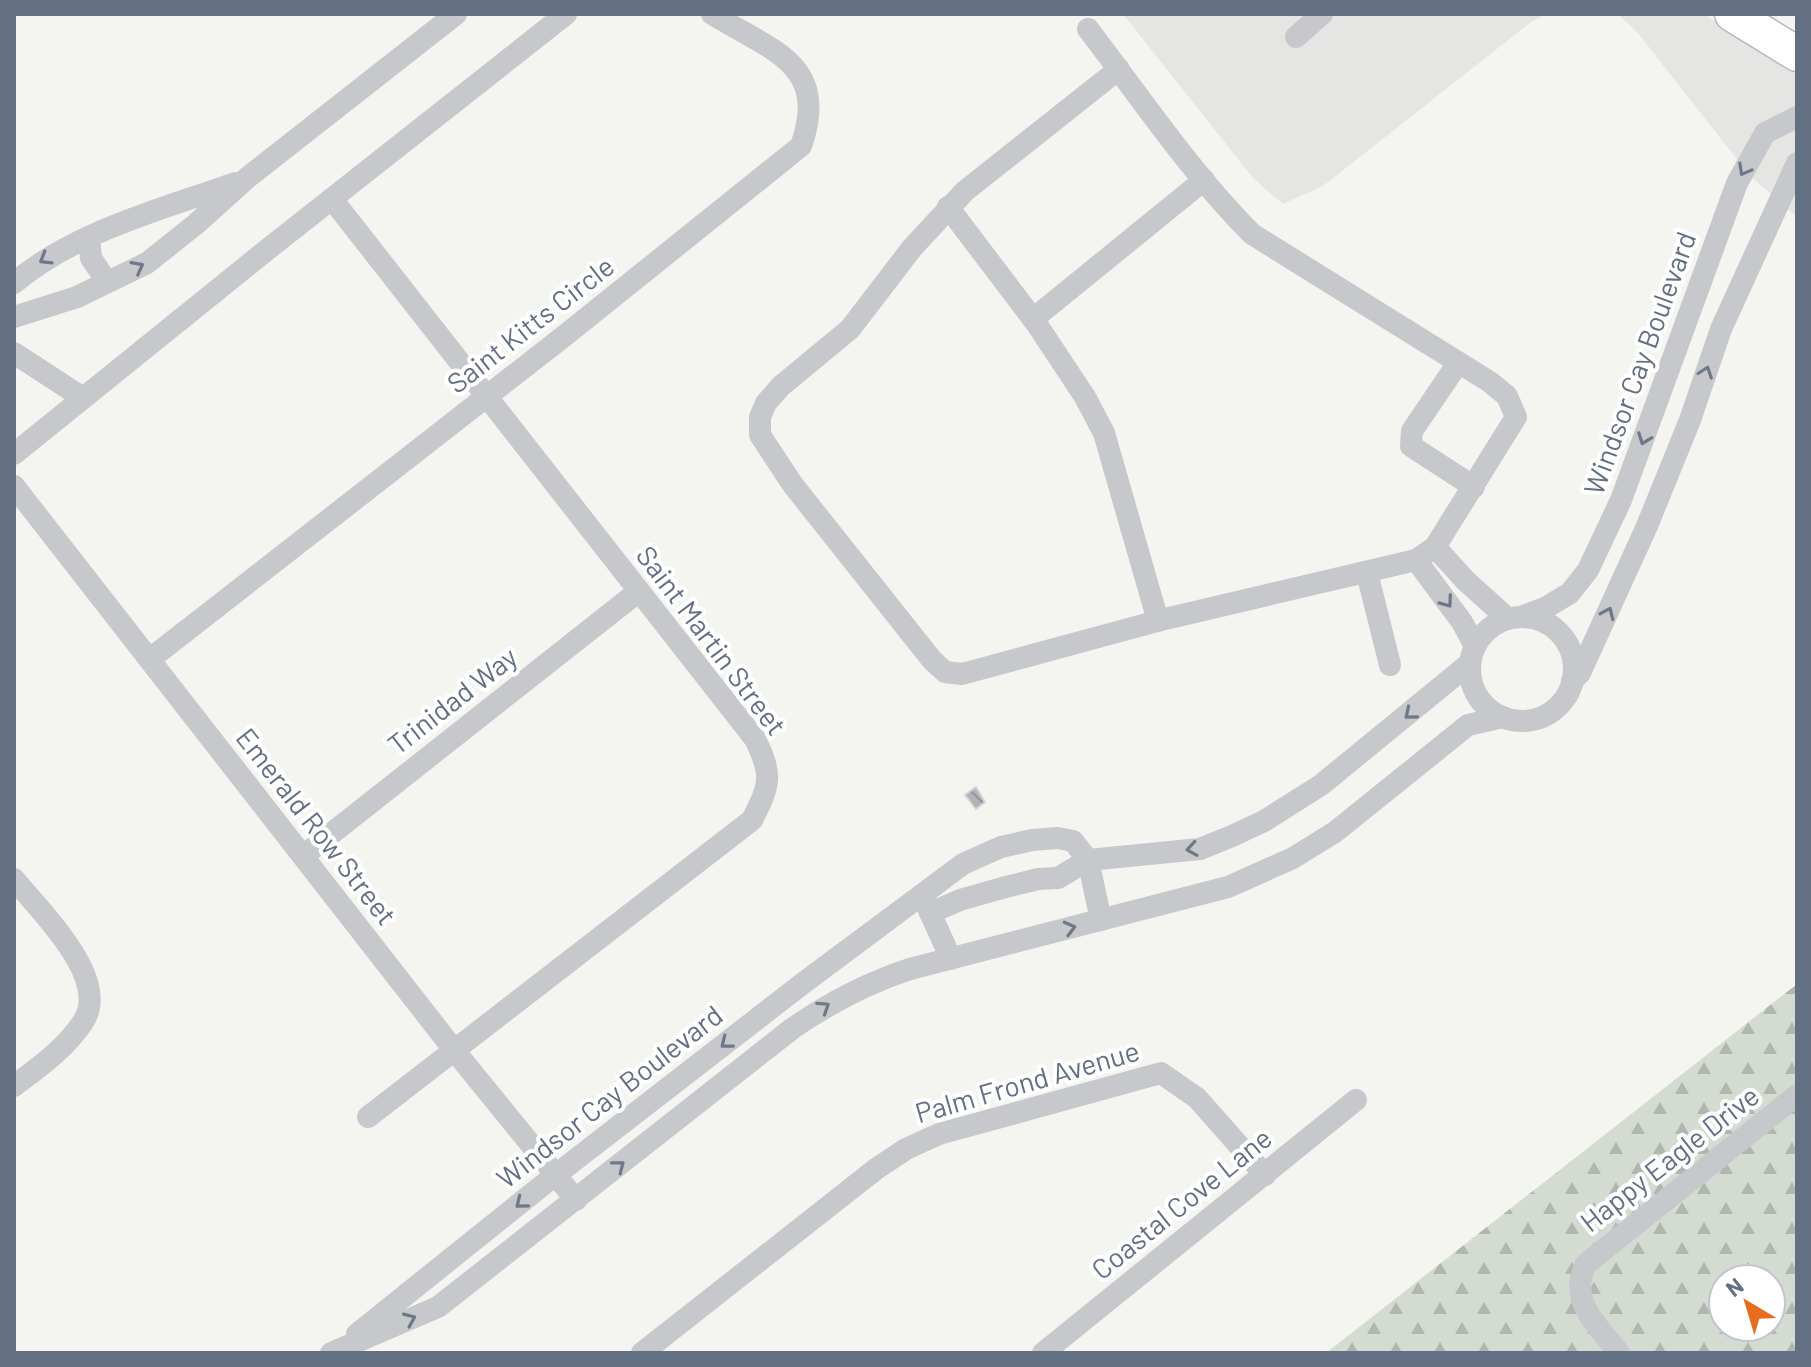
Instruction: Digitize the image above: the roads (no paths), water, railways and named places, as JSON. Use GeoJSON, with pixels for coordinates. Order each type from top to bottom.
{"type":"FeatureCollection","features":[{"type":"Feature","properties":{"kind":"highway"},"geometry":{"type":"LineString","coordinates":[[1732,14],[1797,54]]}},
{"type":"Feature","properties":{"kind":"street"},"geometry":{"type":"LineString","coordinates":[[14,317],[77,297],[147,263],[247,178],[456,14]]}},
{"type":"Feature","properties":{"kind":"street"},"geometry":{"type":"LineString","coordinates":[[14,454],[566,14]]}},
{"type":"Feature","properties":{"kind":"street","name":"Saint Kitts Circle"},"geometry":{"type":"LineString","coordinates":[[150,659],[487,397],[801,146],[810,120],[807,87],[794,64],[712,14]]}},
{"type":"Feature","properties":{"kind":"street"},"geometry":{"type":"LineString","coordinates":[[1296,37],[1322,14]]}},
{"type":"Feature","properties":{"kind":"street"},"geometry":{"type":"LineString","coordinates":[[1088,29],[1119,69],[1204,180],[1252,234],[1507,396],[1516,417],[1435,547],[1416,560],[1158,621],[962,674],[945,672],[932,660],[793,485],[760,435],[760,417],[766,403],[781,386],[850,329],[948,207],[1119,69]]}},
{"type":"Feature","properties":{"kind":"street","name":"Windsor Cay Boulevard"},"geometry":{"type":"LineString","coordinates":[[926,904],[960,900],[1038,879],[1058,878],[1088,860],[1200,849],[1264,821],[1321,785],[1473,655],[1493,626],[1547,607],[1570,593],[1588,570],[1621,500],[1737,183],[1765,133],[1797,117]]}},
{"type":"Feature","properties":{"kind":"street","name":"Windsor Cay Boulevard"},"geometry":{"type":"LineString","coordinates":[[334,1352],[438,1307],[830,1002],[867,983],[1228,887],[1293,858],[1335,832],[1468,725],[1503,717],[1520,721],[1545,714],[1565,697],[1572,681],[1580,673],[1641,540],[1721,329],[1797,163]]}},
{"type":"Feature","properties":{"kind":"street"},"geometry":{"type":"LineString","coordinates":[[14,283],[34,265],[66,247],[247,178]]}},
{"type":"Feature","properties":{"kind":"street"},"geometry":{"type":"LineString","coordinates":[[1033,319],[1204,180]]}},
{"type":"Feature","properties":{"kind":"street","name":"Saint Martin Street"},"geometry":{"type":"LineString","coordinates":[[332,199],[755,739],[767,762],[767,790],[752,820],[368,1117]]}},
{"type":"Feature","properties":{"kind":"street"},"geometry":{"type":"LineString","coordinates":[[948,207],[1033,319],[1085,397],[1104,433],[1158,621]]}},
{"type":"Feature","properties":{"kind":"street"},"geometry":{"type":"LineString","coordinates":[[89,237],[91,258],[107,282]]}},
{"type":"Feature","properties":{"kind":"street"},"geometry":{"type":"LineString","coordinates":[[14,353],[83,398]]}},
{"type":"Feature","properties":{"kind":"street"},"geometry":{"type":"LineString","coordinates":[[1458,363],[1412,431],[1411,446],[1474,487]]}},
{"type":"Feature","properties":{"kind":"street"},"geometry":{"type":"LineString","coordinates":[[1662,391],[1695,404]]}},
{"type":"Feature","properties":{"kind":"street","name":"Emerald Row Street"},"geometry":{"type":"LineString","coordinates":[[14,486],[454,1050],[576,1200]]}},
{"type":"Feature","properties":{"kind":"street"},"geometry":{"type":"LineString","coordinates":[[1435,547],[1466,581],[1514,618],[1536,619],[1551,625],[1570,650],[1574,665],[1572,681]]}},
{"type":"Feature","properties":{"kind":"street"},"geometry":{"type":"LineString","coordinates":[[1416,560],[1462,622],[1473,655],[1471,680],[1477,696],[1488,709],[1503,717]]}},
{"type":"Feature","properties":{"kind":"street"},"geometry":{"type":"LineString","coordinates":[[1367,573],[1390,665]]}},
{"type":"Feature","properties":{"kind":"street","name":"Trinidad Way"},"geometry":{"type":"LineString","coordinates":[[303,856],[639,591]]}},
{"type":"Feature","properties":{"kind":"street","name":"Windsor Cay Boulevard"},"geometry":{"type":"LineString","coordinates":[[334,1352],[554,1176],[926,904],[963,864],[1001,847],[1058,838],[1073,841],[1088,860]]}},
{"type":"Feature","properties":{"kind":"street"},"geometry":{"type":"LineString","coordinates":[[1088,860],[1101,920]]}},
{"type":"Feature","properties":{"kind":"street"},"geometry":{"type":"LineString","coordinates":[[14,879],[74,952],[86,979],[90,1004],[84,1021],[58,1052],[14,1086]]}},
{"type":"Feature","properties":{"kind":"street"},"geometry":{"type":"LineString","coordinates":[[926,904],[951,959]]}},
{"type":"Feature","properties":{"kind":"street","name":"Palm Frond Avenue"},"geometry":{"type":"LineString","coordinates":[[642,1353],[876,1169],[906,1149],[939,1134],[1161,1073],[1197,1098],[1265,1175]]}},
{"type":"Feature","properties":{"kind":"street","name":"Happy Eagle Drive"},"geometry":{"type":"LineString","coordinates":[[1619,1353],[1581,1302],[1579,1283],[1586,1264],[1797,1095]]}},
{"type":"Feature","properties":{"kind":"street","name":"Coastal Cove Lane"},"geometry":{"type":"LineString","coordinates":[[1043,1353],[1356,1100]]}}]}
